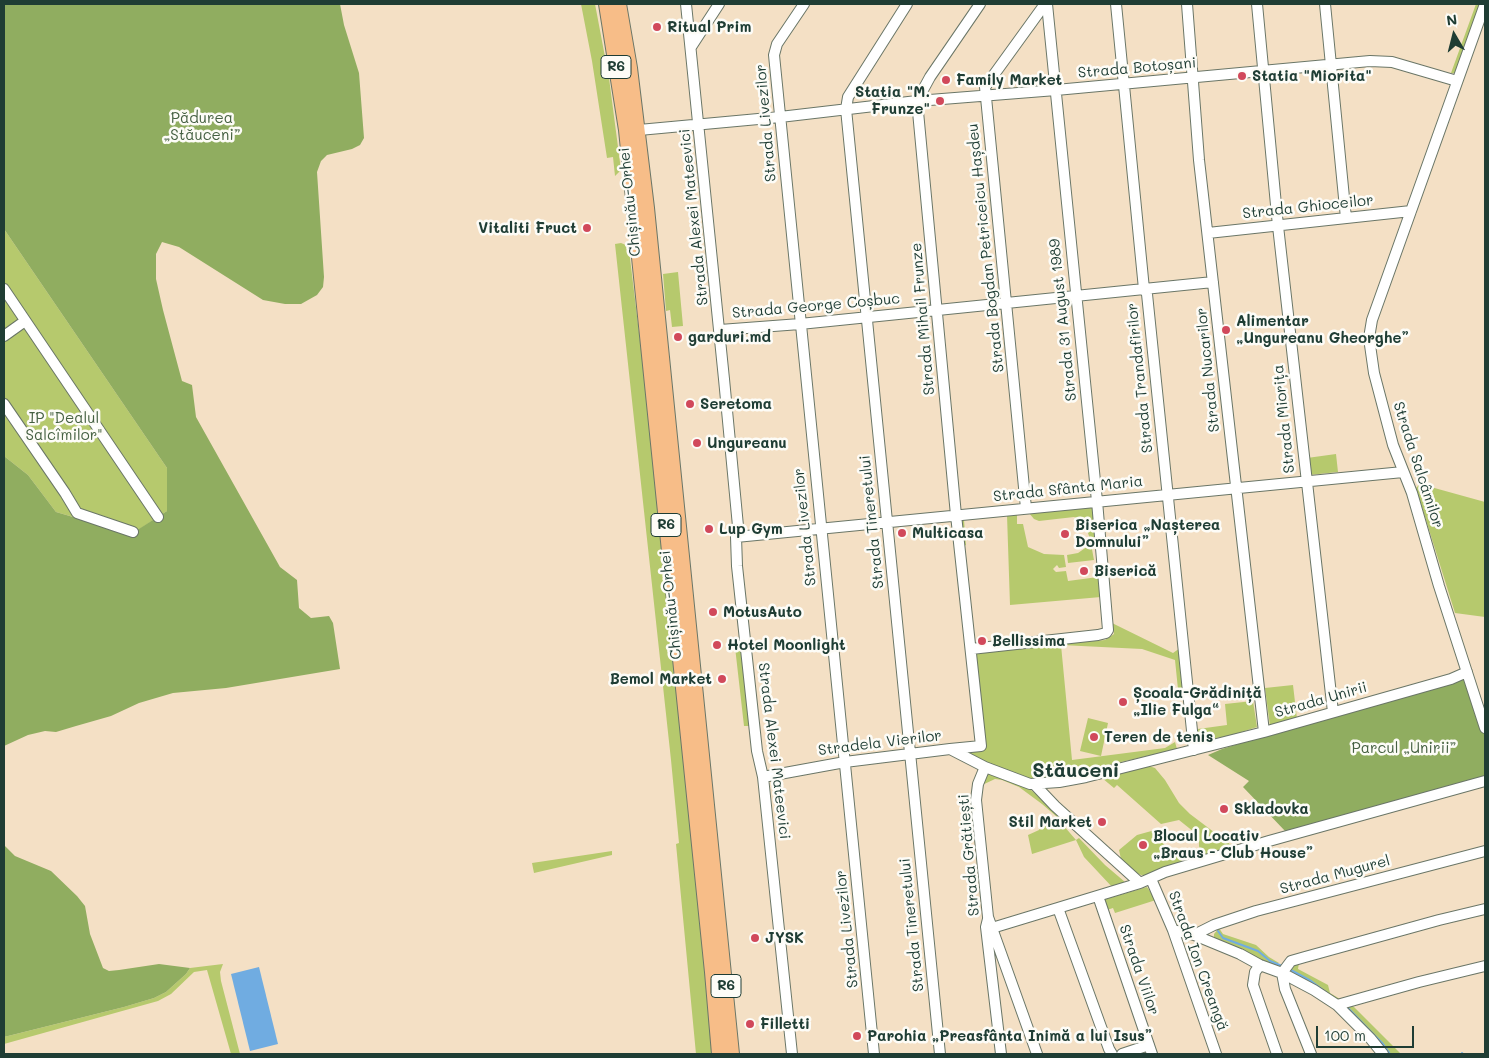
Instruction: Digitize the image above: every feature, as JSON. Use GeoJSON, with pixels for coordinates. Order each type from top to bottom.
{"type":"FeatureCollection","features":[{"type":"Feature","properties":{"kind":"highway","name":"Chișinău-Orhei"},"geometry":{"type":"LineString","coordinates":[[606,4],[626,130],[719,1054]]}},
{"type":"Feature","properties":{"kind":"highway","name":"Chișinău-Orhei"},"geometry":{"type":"LineString","coordinates":[[619,4],[639,130],[732,1054]]}},
{"type":"Feature","properties":{"kind":"street","name":"Strada Alexei Mateevici"},"geometry":{"type":"LineString","coordinates":[[686,4],[700,124],[738,526],[736,537],[737,566],[757,751],[763,776],[792,1054]]}},
{"type":"Feature","properties":{"kind":"street"},"geometry":{"type":"LineString","coordinates":[[691,47],[719,4]]}},
{"type":"Feature","properties":{"kind":"street","name":"Strada Livezilor"},"geometry":{"type":"LineString","coordinates":[[804,4],[775,49],[820,528],[874,1054]]}},
{"type":"Feature","properties":{"kind":"street","name":"Strada Tineretului"},"geometry":{"type":"LineString","coordinates":[[907,4],[848,97],[846,109],[940,1054]]}},
{"type":"Feature","properties":{"kind":"street"},"geometry":{"type":"LineString","coordinates":[[917,101],[930,77],[980,4]]}},
{"type":"Feature","properties":{"kind":"street","name":"Strada 31 August 1989"},"geometry":{"type":"LineString","coordinates":[[971,649],[1098,636],[1106,633],[1108,625],[1046,4]]}},
{"type":"Feature","properties":{"kind":"street","name":"Strada Bogdan Petriceicu Hașdeu"},"geometry":{"type":"LineString","coordinates":[[1026,508],[985,87],[1046,4]]}},
{"type":"Feature","properties":{"kind":"street","name":"Strada Trandafirilor"},"geometry":{"type":"LineString","coordinates":[[1116,4],[1144,289],[1147,294],[1194,750]]}},
{"type":"Feature","properties":{"kind":"street","name":"Strada Nucarilor"},"geometry":{"type":"LineString","coordinates":[[1187,4],[1199,160],[1264,732]]}},
{"type":"Feature","properties":{"kind":"street","name":"Strada Miorița"},"geometry":{"type":"LineString","coordinates":[[1257,4],[1305,481],[1332,712]]}},
{"type":"Feature","properties":{"kind":"street"},"geometry":{"type":"LineString","coordinates":[[1325,4],[1346,218]]}},
{"type":"Feature","properties":{"kind":"street","name":"Strada Salcâmilor"},"geometry":{"type":"LineString","coordinates":[[1485,4],[1372,320],[1369,338],[1374,373],[1394,445],[1412,493],[1485,728]]}},
{"type":"Feature","properties":{"kind":"street","name":"Strada Botoșani"},"geometry":{"type":"LineString","coordinates":[[639,130],[780,117],[917,101],[1383,60],[1457,80]]}},
{"type":"Feature","properties":{"kind":"street","name":"Strada Mihail Frunze"},"geometry":{"type":"LineString","coordinates":[[917,101],[956,514],[981,746],[950,749]]}},
{"type":"Feature","properties":{"kind":"street","name":"Strada Ghioceilor"},"geometry":{"type":"LineString","coordinates":[[1208,234],[1411,210]]}},
{"type":"Feature","properties":{"kind":"street","name":"Strada George Coșbuc"},"geometry":{"type":"LineString","coordinates":[[720,330],[800,324],[1213,282]]}},
{"type":"Feature","properties":{"kind":"street"},"geometry":{"type":"LineString","coordinates":[[4,290],[158,517]]}},
{"type":"Feature","properties":{"kind":"street"},"geometry":{"type":"LineString","coordinates":[[4,336],[25,321]]}},
{"type":"Feature","properties":{"kind":"street"},"geometry":{"type":"LineString","coordinates":[[4,404],[77,513],[133,532]]}},
{"type":"Feature","properties":{"kind":"street","name":"Strada Sfânta Maria"},"geometry":{"type":"LineString","coordinates":[[736,537],[956,514],[1403,472]]}},
{"type":"Feature","properties":{"kind":"street","name":"Strada Unirii"},"geometry":{"type":"LineString","coordinates":[[1035,785],[1080,779],[1264,732],[1451,679],[1467,672]]}},
{"type":"Feature","properties":{"kind":"street","name":"Stradela Vierilor"},"geometry":{"type":"LineString","coordinates":[[763,776],[845,762],[950,749],[986,767],[1035,785],[1055,806],[1140,883]]}},
{"type":"Feature","properties":{"kind":"street","name":"Strada Grătiești"},"geometry":{"type":"LineString","coordinates":[[986,767],[978,784],[976,800],[988,916],[1037,1054]]}},
{"type":"Feature","properties":{"kind":"street"},"geometry":{"type":"LineString","coordinates":[[992,928],[1140,883],[1165,872],[1485,781]]}},
{"type":"Feature","properties":{"kind":"street","name":"Strada Mugurel"},"geometry":{"type":"LineString","coordinates":[[1194,935],[1223,922],[1256,911],[1485,851]]}},
{"type":"Feature","properties":{"kind":"street","name":"Strada Ion Creangă"},"geometry":{"type":"LineString","coordinates":[[1151,879],[1172,930],[1216,1054]]}},
{"type":"Feature","properties":{"kind":"street","name":"Strada Viilor"},"geometry":{"type":"LineString","coordinates":[[1098,896],[1150,1050]]}},
{"type":"Feature","properties":{"kind":"street"},"geometry":{"type":"LineString","coordinates":[[1058,908],[1112,1054]]}},
{"type":"Feature","properties":{"kind":"street"},"geometry":{"type":"LineString","coordinates":[[1310,1054],[1285,989],[1282,973],[1291,962],[1305,956],[1485,909]]}},
{"type":"Feature","properties":{"kind":"street"},"geometry":{"type":"LineString","coordinates":[[988,916],[986,927],[1001,1054]]}},
{"type":"Feature","properties":{"kind":"street"},"geometry":{"type":"LineString","coordinates":[[1172,930],[1194,935],[1240,954],[1314,990],[1337,1005],[1383,1054]]}},
{"type":"Feature","properties":{"kind":"street"},"geometry":{"type":"LineString","coordinates":[[1260,965],[1255,972],[1253,985],[1277,1054]]}},
{"type":"Feature","properties":{"kind":"street"},"geometry":{"type":"LineString","coordinates":[[1337,1005],[1485,966]]}},
{"type":"Feature","properties":{"kind":"street"},"geometry":{"type":"LineString","coordinates":[[1122,1054],[1150,1050]]}},
{"type":"Feature","properties":{"kind":"green space","name":"Pădurea „Stăuceni”"},"geometry":{"type":"Polygon","coordinates":[[[4,4],[340,4],[344,25],[359,73],[364,138],[360,145],[352,149],[327,155],[321,161],[317,172],[324,277],[323,287],[317,295],[301,304],[285,304],[263,300],[179,247],[162,242],[156,254],[156,279],[182,381],[192,385],[196,417],[280,567],[297,580],[299,608],[311,618],[329,616],[333,623],[340,669],[226,688],[173,693],[139,703],[111,716],[56,732],[45,731],[28,735],[4,746],[4,456],[28,475],[56,512],[131,534],[167,511],[167,468],[4,229],[4,4]]]}},
{"type":"Feature","properties":{"kind":"green space"},"geometry":{"type":"Polygon","coordinates":[[[581,4],[595,4],[609,78],[621,170],[615,176],[613,157],[607,158],[581,4]]]}},
{"type":"Feature","properties":{"kind":"green space"},"geometry":{"type":"Polygon","coordinates":[[[1476,4],[1482,4],[1455,73],[1451,73],[1476,4]]]}},
{"type":"Feature","properties":{"kind":"green space","name":"IP \"Dealul Salcîmilor\""},"geometry":{"type":"Polygon","coordinates":[[[4,229],[167,468],[167,511],[132,534],[56,512],[28,475],[4,456],[4,229]]]}},
{"type":"Feature","properties":{"kind":"green space"},"geometry":{"type":"Polygon","coordinates":[[[621,243],[626,245],[629,250],[641,349],[713,1054],[696,1054],[676,844],[679,843],[671,760],[615,244],[621,243]]]}},
{"type":"Feature","properties":{"kind":"green space"},"geometry":{"type":"Polygon","coordinates":[[[678,272],[683,326],[672,327],[670,310],[666,311],[663,274],[678,272]]]}},
{"type":"Feature","properties":{"kind":"green space"},"geometry":{"type":"Polygon","coordinates":[[[1336,454],[1338,472],[1309,475],[1307,458],[1336,454]]]}},
{"type":"Feature","properties":{"kind":"green space"},"geometry":{"type":"Polygon","coordinates":[[[1420,484],[1485,502],[1485,617],[1455,613],[1416,488],[1420,484]]]}},
{"type":"Feature","properties":{"kind":"green space"},"geometry":{"type":"Polygon","coordinates":[[[1092,504],[1099,559],[1097,559],[1095,543],[1090,539],[1085,524],[1079,519],[1074,517],[1039,521],[1034,519],[1029,513],[1092,504]]]}},
{"type":"Feature","properties":{"kind":"green space"},"geometry":{"type":"Polygon","coordinates":[[[1017,514],[1017,524],[1023,524],[1028,547],[1044,554],[1064,555],[1066,567],[1059,568],[1057,565],[1053,569],[1056,572],[1066,571],[1068,581],[1098,577],[1101,597],[1010,605],[1007,515],[964,520],[966,545],[964,546],[961,520],[962,519],[1017,514]]]}},
{"type":"Feature","properties":{"kind":"green space"},"geometry":{"type":"Polygon","coordinates":[[[1091,544],[1094,560],[1068,563],[1067,555],[1078,553],[1091,544]]]}},
{"type":"Feature","properties":{"kind":"green space"},"geometry":{"type":"Polygon","coordinates":[[[1112,623],[1173,653],[1180,648],[1185,699],[1179,699],[1175,660],[1142,649],[1061,645],[1072,760],[1165,748],[1175,742],[1177,749],[1108,765],[1108,768],[1081,774],[1079,770],[1074,770],[1073,777],[1035,781],[1021,777],[959,750],[986,749],[975,652],[1105,640],[1114,634],[1112,623]]]}},
{"type":"Feature","properties":{"kind":"green space"},"geometry":{"type":"Polygon","coordinates":[[[735,647],[742,650],[751,726],[744,726],[735,647]]]}},
{"type":"Feature","properties":{"kind":"green space","name":"Parcul „Unirii”"},"geometry":{"type":"Polygon","coordinates":[[[1460,679],[1465,680],[1474,700],[1485,736],[1485,779],[1286,832],[1243,787],[1249,781],[1208,755],[1342,712],[1460,679]]]}},
{"type":"Feature","properties":{"kind":"green space"},"geometry":{"type":"Polygon","coordinates":[[[1293,685],[1297,719],[1270,726],[1265,688],[1293,685]]]}},
{"type":"Feature","properties":{"kind":"green space"},"geometry":{"type":"Polygon","coordinates":[[[1253,701],[1257,727],[1229,736],[1202,740],[1199,738],[1198,729],[1227,725],[1225,704],[1253,701]]]}},
{"type":"Feature","properties":{"kind":"green space","name":"Teren de tenis"},"geometry":{"type":"Polygon","coordinates":[[[1088,718],[1108,723],[1101,756],[1080,751],[1088,718]]]}},
{"type":"Feature","properties":{"kind":"green space"},"geometry":{"type":"Polygon","coordinates":[[[1149,766],[1155,768],[1179,803],[1190,814],[1235,848],[1202,857],[1199,836],[1179,820],[1161,824],[1117,785],[1114,788],[1102,778],[1149,766]]]}},
{"type":"Feature","properties":{"kind":"green space"},"geometry":{"type":"Polygon","coordinates":[[[990,772],[1031,790],[1063,817],[1057,818],[1076,840],[1032,854],[1028,835],[1039,830],[1042,820],[1057,817],[1019,787],[1002,780],[995,779],[980,786],[984,776],[990,772]]]}},
{"type":"Feature","properties":{"kind":"green space"},"geometry":{"type":"Polygon","coordinates":[[[1155,830],[1160,841],[1182,862],[1155,871],[1149,875],[1141,875],[1130,870],[1121,859],[1119,850],[1137,835],[1155,830]]]}},
{"type":"Feature","properties":{"kind":"green space"},"geometry":{"type":"Polygon","coordinates":[[[1079,838],[1105,865],[1125,882],[1113,888],[1084,857],[1076,840],[1079,838]]]}},
{"type":"Feature","properties":{"kind":"green space"},"geometry":{"type":"Polygon","coordinates":[[[4,845],[15,856],[51,871],[77,896],[85,906],[90,934],[103,968],[109,971],[159,964],[190,968],[186,974],[166,992],[154,998],[4,1037],[4,845]]]}},
{"type":"Feature","properties":{"kind":"green space"},"geometry":{"type":"Polygon","coordinates":[[[612,851],[612,855],[534,873],[532,863],[612,851]]]}},
{"type":"Feature","properties":{"kind":"green space"},"geometry":{"type":"Polygon","coordinates":[[[1147,887],[1156,900],[1115,913],[1113,908],[1107,910],[1103,900],[1147,887]]]}},
{"type":"Feature","properties":{"kind":"green space"},"geometry":{"type":"Polygon","coordinates":[[[1219,928],[1223,934],[1256,945],[1279,963],[1272,966],[1214,940],[1214,934],[1219,928]]]}},
{"type":"Feature","properties":{"kind":"green space"},"geometry":{"type":"Polygon","coordinates":[[[1296,963],[1299,963],[1298,969],[1328,985],[1330,993],[1340,999],[1337,1003],[1290,972],[1296,963]]]}},
{"type":"Feature","properties":{"kind":"green space"},"geometry":{"type":"Polygon","coordinates":[[[223,964],[220,972],[221,981],[240,1054],[231,1054],[207,970],[194,972],[171,994],[158,1001],[4,1044],[4,1037],[154,998],[166,992],[190,968],[223,964]]]}},
{"type":"Feature","properties":{"kind":"green space"},"geometry":{"type":"Polygon","coordinates":[[[1350,1004],[1401,1054],[1387,1054],[1345,1008],[1350,1004]]]}},
{"type":"Feature","properties":{"kind":"water"},"geometry":{"type":"Polygon","coordinates":[[[259,967],[278,1044],[250,1051],[231,974],[259,967]]]}},
{"type":"Feature","properties":{"kind":"waterway"},"geometry":{"type":"LineString","coordinates":[[1218,931],[1223,938],[1258,951],[1270,961],[1282,966]]}},
{"type":"Feature","properties":{"kind":"waterway"},"geometry":{"type":"LineString","coordinates":[[1289,969],[1311,981],[1327,993]]}},
{"type":"Feature","properties":{"kind":"waterway"},"geometry":{"type":"LineString","coordinates":[[1346,1006],[1383,1044],[1390,1054]]}},
{"type":"Feature","properties":{"kind":"place","name":"Ritual Prim"},"geometry":{"type":"Point","coordinates":[657,27]}},
{"type":"Feature","properties":{"kind":"place","name":"Statia \"Miorita\""},"geometry":{"type":"Point","coordinates":[1242,76]}},
{"type":"Feature","properties":{"kind":"place","name":"Family Market"},"geometry":{"type":"Point","coordinates":[946,80]}},
{"type":"Feature","properties":{"kind":"place","name":"Statia \"M. Frunze\""},"geometry":{"type":"Point","coordinates":[940,101]}},
{"type":"Feature","properties":{"kind":"place","name":"Vitaliti Fruct"},"geometry":{"type":"Point","coordinates":[587,228]}},
{"type":"Feature","properties":{"kind":"place","name":"Alimentar „Ungureanu Gheorghe”"},"geometry":{"type":"Point","coordinates":[1226,330]}},
{"type":"Feature","properties":{"kind":"place","name":"garduri.md"},"geometry":{"type":"Point","coordinates":[678,337]}},
{"type":"Feature","properties":{"kind":"place","name":"Seretoma"},"geometry":{"type":"Point","coordinates":[690,404]}},
{"type":"Feature","properties":{"kind":"place","name":"Ungureanu"},"geometry":{"type":"Point","coordinates":[697,443]}},
{"type":"Feature","properties":{"kind":"place","name":"Lup Gym"},"geometry":{"type":"Point","coordinates":[709,529]}},
{"type":"Feature","properties":{"kind":"place","name":"Multicasa"},"geometry":{"type":"Point","coordinates":[902,533]}},
{"type":"Feature","properties":{"kind":"place","name":"Biserica „Nașterea Domnului”"},"geometry":{"type":"Point","coordinates":[1065,534]}},
{"type":"Feature","properties":{"kind":"place","name":"Biserică"},"geometry":{"type":"Point","coordinates":[1084,571]}},
{"type":"Feature","properties":{"kind":"place","name":"MotusAuto"},"geometry":{"type":"Point","coordinates":[713,612]}},
{"type":"Feature","properties":{"kind":"place","name":"Bellissima"},"geometry":{"type":"Point","coordinates":[982,641]}},
{"type":"Feature","properties":{"kind":"place","name":"Hotel Moonlight"},"geometry":{"type":"Point","coordinates":[717,645]}},
{"type":"Feature","properties":{"kind":"place","name":"Bemol Market"},"geometry":{"type":"Point","coordinates":[722,679]}},
{"type":"Feature","properties":{"kind":"place","name":"Școala-Grădiniță „Ilie Fulga“"},"geometry":{"type":"Point","coordinates":[1123,702]}},
{"type":"Feature","properties":{"kind":"place","name":"Teren de tenis"},"geometry":{"type":"Point","coordinates":[1094,737]}},
{"type":"Feature","properties":{"kind":"place","name":"Skladovka"},"geometry":{"type":"Point","coordinates":[1224,809]}},
{"type":"Feature","properties":{"kind":"place","name":"Stil Market"},"geometry":{"type":"Point","coordinates":[1102,822]}},
{"type":"Feature","properties":{"kind":"place","name":"Blocul Locativ „Braus - Club House”"},"geometry":{"type":"Point","coordinates":[1143,845]}},
{"type":"Feature","properties":{"kind":"place","name":"JYSK"},"geometry":{"type":"Point","coordinates":[755,938]}},
{"type":"Feature","properties":{"kind":"place","name":"Filletti"},"geometry":{"type":"Point","coordinates":[750,1024]}},
{"type":"Feature","properties":{"kind":"place","name":"Parohia „Preasfânta Inimă a lui Isus”"},"geometry":{"type":"Point","coordinates":[857,1036]}},
{"type":"Feature","properties":{"kind":"district","name":"Stăuceni"},"geometry":{"type":"Point","coordinates":[1076,771]}}]}
